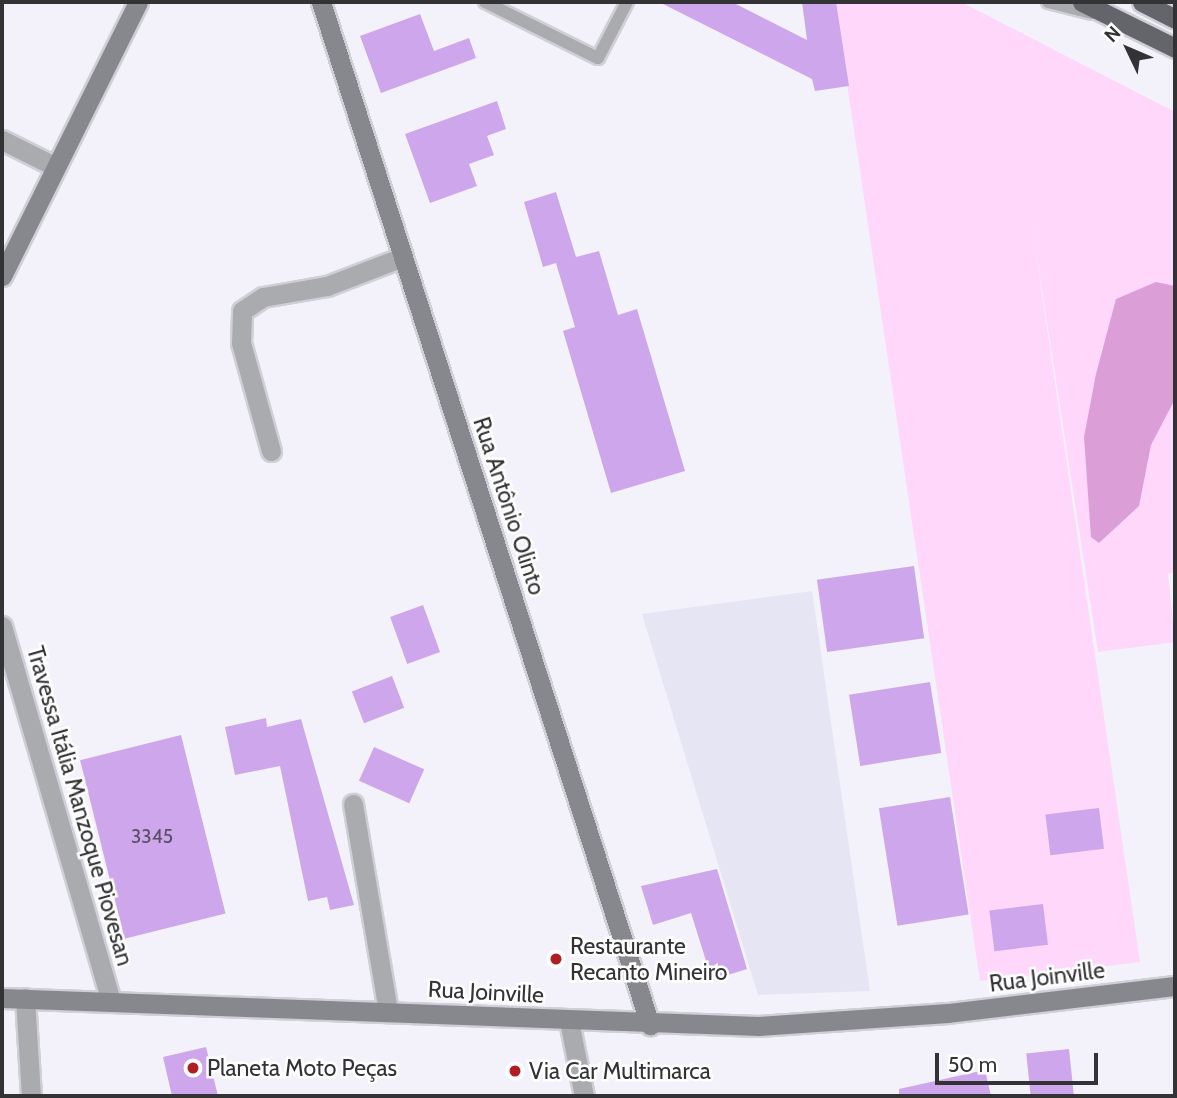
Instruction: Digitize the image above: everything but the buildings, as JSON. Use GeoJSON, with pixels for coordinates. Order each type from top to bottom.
{"type":"FeatureCollection","features":[{"type":"Feature","properties":{"kind":"highway"},"geometry":{"type":"LineString","coordinates":[[1082,2],[1175,48]]}},
{"type":"Feature","properties":{"kind":"highway"},"geometry":{"type":"LineString","coordinates":[[1142,2],[1175,19]]}},
{"type":"Feature","properties":{"kind":"main road"},"geometry":{"type":"LineString","coordinates":[[2,275],[138,2]]}},
{"type":"Feature","properties":{"kind":"main road","name":"Rua Antônio Olinto"},"geometry":{"type":"LineString","coordinates":[[321,2],[650,1025]]}},
{"type":"Feature","properties":{"kind":"main road","name":"Rua Joinville"},"geometry":{"type":"LineString","coordinates":[[2,998],[111,1000],[650,1025],[875,1020],[1175,986]]}},
{"type":"Feature","properties":{"kind":"street"},"geometry":{"type":"LineString","coordinates":[[2,140],[56,167]]}},
{"type":"Feature","properties":{"kind":"street"},"geometry":{"type":"LineString","coordinates":[[271,450],[241,343],[242,311],[262,297],[327,286],[403,257]]}},
{"type":"Feature","properties":{"kind":"street","name":"Travessa Itália Manzoque Piovesan"},"geometry":{"type":"LineString","coordinates":[[2,626],[111,1000]]}},
{"type":"Feature","properties":{"kind":"street"},"geometry":{"type":"LineString","coordinates":[[353,804],[388,1012]]}},
{"type":"Feature","properties":{"kind":"street"},"geometry":{"type":"LineString","coordinates":[[25,998],[31,1096]]}},
{"type":"Feature","properties":{"kind":"street"},"geometry":{"type":"LineString","coordinates":[[569,1021],[584,1096]]}},
{"type":"Feature","properties":{"kind":"lane"},"geometry":{"type":"LineString","coordinates":[[485,2],[598,58],[627,2]]}},
{"type":"Feature","properties":{"kind":"lane"},"geometry":{"type":"LineString","coordinates":[[1048,2],[1117,19]]}},
{"type":"Feature","properties":{"kind":"shaded area"},"geometry":{"type":"Polygon","coordinates":[[[835,2],[961,2],[1175,112],[1175,572],[1168,574],[1175,642],[1098,652],[1031,219],[1140,962],[980,981],[835,2]]]}},
{"type":"Feature","properties":{"kind":"shaded area"},"geometry":{"type":"Polygon","coordinates":[[[1156,282],[1175,286],[1175,399],[1151,445],[1139,506],[1099,543],[1091,537],[1084,437],[1096,374],[1116,299],[1156,282]]]}},
{"type":"Feature","properties":{"kind":"shaded area"},"geometry":{"type":"Polygon","coordinates":[[[812,591],[870,991],[758,995],[642,614],[812,591]]]}},
{"type":"Feature","properties":{"kind":"place","name":"Restaurante Recanto Mineiro"},"geometry":{"type":"Point","coordinates":[556,959]}},
{"type":"Feature","properties":{"kind":"place","name":"Planeta Moto Peças"},"geometry":{"type":"Point","coordinates":[193,1068]}},
{"type":"Feature","properties":{"kind":"place","name":"Via Car Multimarca"},"geometry":{"type":"Point","coordinates":[515,1071]}}]}
